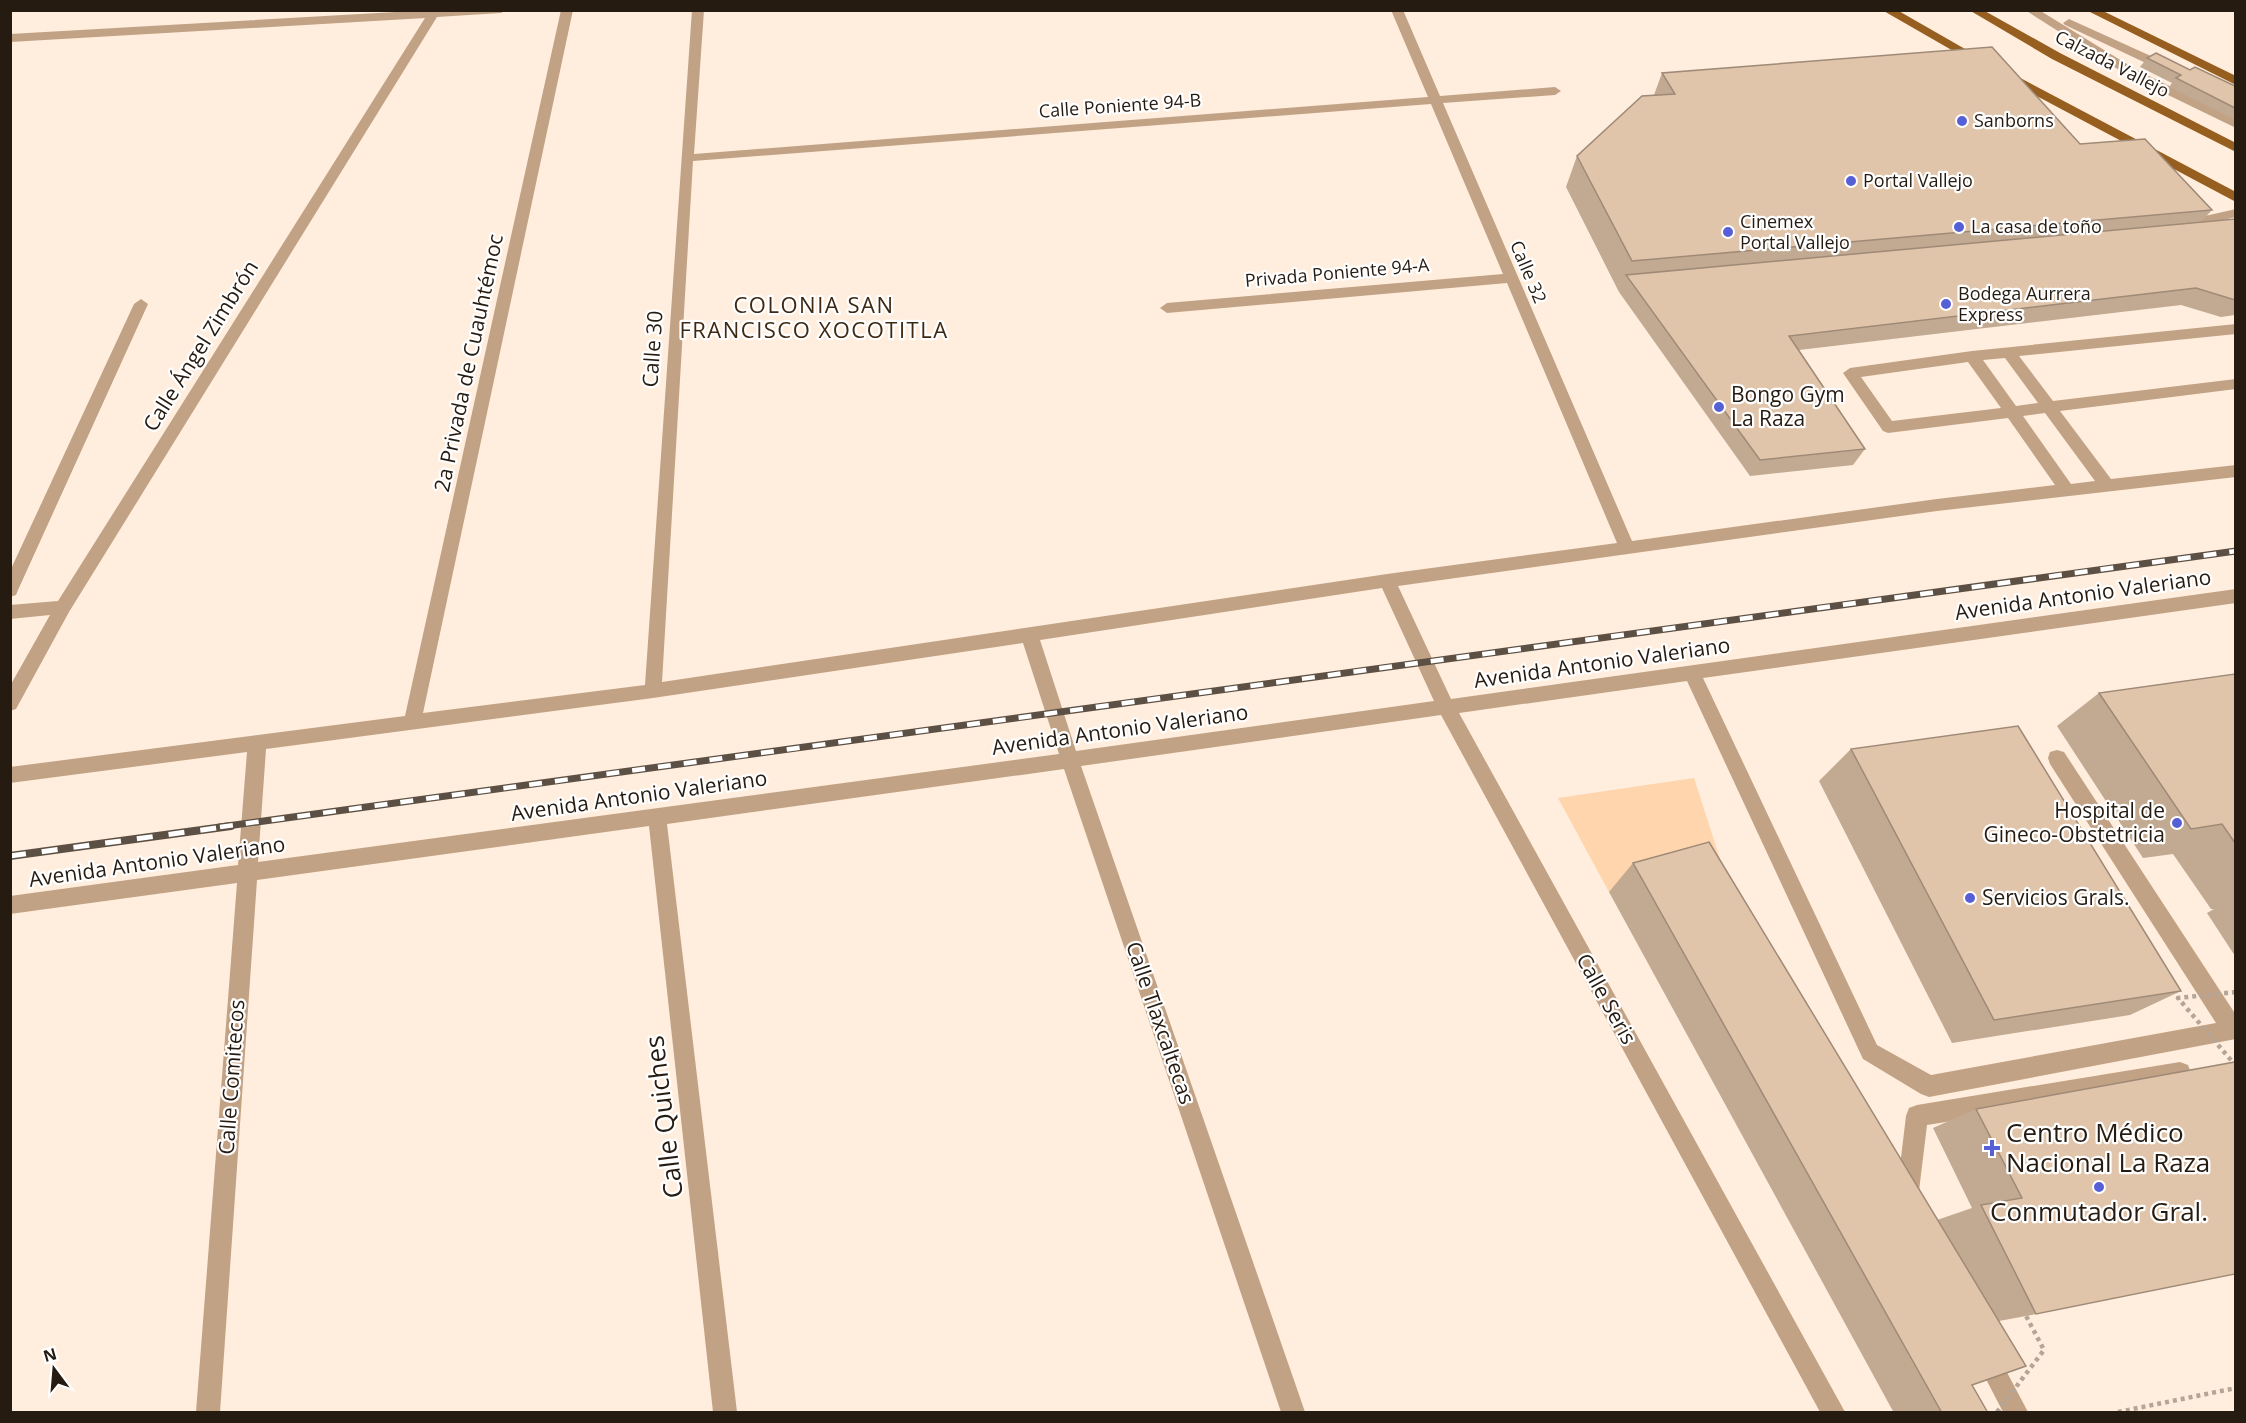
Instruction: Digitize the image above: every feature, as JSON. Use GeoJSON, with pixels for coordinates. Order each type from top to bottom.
{"type":"FeatureCollection","features":[{"type":"Feature","properties":{"kind":"main road"},"geometry":{"type":"LineString","coordinates":[[1887,10],[2235,198]]}},
{"type":"Feature","properties":{"kind":"main road","name":"Calzada Vallejo"},"geometry":{"type":"LineString","coordinates":[[1974,10],[2056,56],[2235,148]]}},
{"type":"Feature","properties":{"kind":"main road","name":"Calzada Vallejo"},"geometry":{"type":"LineString","coordinates":[[2091,10],[2235,81]]}},
{"type":"Feature","properties":{"kind":"street"},"geometry":{"type":"LineString","coordinates":[[10,38],[501,10]]}},
{"type":"Feature","properties":{"kind":"street","name":"2a Privada de Cuauhtémoc"},"geometry":{"type":"LineString","coordinates":[[412,723],[567,10]]}},
{"type":"Feature","properties":{"kind":"street","name":"Calle 30"},"geometry":{"type":"LineString","coordinates":[[653,691],[698,10]]}},
{"type":"Feature","properties":{"kind":"street","name":"Calle 32"},"geometry":{"type":"LineString","coordinates":[[1397,10],[1627,548]]}},
{"type":"Feature","properties":{"kind":"street"},"geometry":{"type":"LineString","coordinates":[[2030,10],[2131,72],[2235,124]]}},
{"type":"Feature","properties":{"kind":"street"},"geometry":{"type":"LineString","coordinates":[[2040,10],[2186,77]]}},
{"type":"Feature","properties":{"kind":"street","name":"Calle Ángel Zimbrón"},"geometry":{"type":"LineString","coordinates":[[10,704],[63,607],[433,14]]}},
{"type":"Feature","properties":{"kind":"street","name":"Calle Poniente 94-B"},"geometry":{"type":"LineString","coordinates":[[687,158],[1555,91]]}},
{"type":"Feature","properties":{"kind":"street"},"geometry":{"type":"LineString","coordinates":[[2235,213],[2176,232],[2235,223]]}},
{"type":"Feature","properties":{"kind":"street","name":"Privada Poniente 94-A"},"geometry":{"type":"LineString","coordinates":[[1167,308],[1511,278]]}},
{"type":"Feature","properties":{"kind":"street"},"geometry":{"type":"LineString","coordinates":[[10,590],[141,304]]}},
{"type":"Feature","properties":{"kind":"street"},"geometry":{"type":"LineString","coordinates":[[2235,329],[1972,356],[1850,373],[1888,427],[2235,384]]}},
{"type":"Feature","properties":{"kind":"street"},"geometry":{"type":"LineString","coordinates":[[2009,353],[2107,485]]}},
{"type":"Feature","properties":{"kind":"street"},"geometry":{"type":"LineString","coordinates":[[1972,356],[2068,491]]}},
{"type":"Feature","properties":{"kind":"street"},"geometry":{"type":"LineString","coordinates":[[10,775],[653,691],[1387,581],[1937,505],[2235,471]]}},
{"type":"Feature","properties":{"kind":"street","name":"Calle Seris"},"geometry":{"type":"LineString","coordinates":[[1387,581],[1446,707],[1833,1413]]}},
{"type":"Feature","properties":{"kind":"street","name":"Avenida Antonio Valeriano"},"geometry":{"type":"LineString","coordinates":[[10,905],[1070,760],[2235,596]]}},
{"type":"Feature","properties":{"kind":"street"},"geometry":{"type":"LineString","coordinates":[[10,612],[63,607]]}},
{"type":"Feature","properties":{"kind":"street","name":"Calle Tlaxcaltecas"},"geometry":{"type":"LineString","coordinates":[[1029,634],[1293,1413]]}},
{"type":"Feature","properties":{"kind":"street"},"geometry":{"type":"LineString","coordinates":[[1692,673],[1870,1052],[1929,1086],[2233,1030],[2057,758]]}},
{"type":"Feature","properties":{"kind":"street","name":"Calle Comitecos"},"geometry":{"type":"LineString","coordinates":[[207,1413],[256,742]]}},
{"type":"Feature","properties":{"kind":"street","name":"Calle Quiches"},"geometry":{"type":"LineString","coordinates":[[657,816],[725,1413]]}},
{"type":"Feature","properties":{"kind":"street"},"geometry":{"type":"LineString","coordinates":[[1912,1220],[1906,1210],[1917,1116],[2200,1069]]}},
{"type":"Feature","properties":{"kind":"street"},"geometry":{"type":"LineString","coordinates":[[1974,1334],[2016,1413]]}},
{"type":"Feature","properties":{"kind":"path"},"geometry":{"type":"LineString","coordinates":[[2235,992],[2178,998],[2235,1066]]}},
{"type":"Feature","properties":{"kind":"path"},"geometry":{"type":"LineString","coordinates":[[1997,1413],[2044,1350],[2022,1308]]}},
{"type":"Feature","properties":{"kind":"path"},"geometry":{"type":"LineString","coordinates":[[2118,1413],[2235,1388]]}},
{"type":"Feature","properties":{"kind":"shaded area"},"geometry":{"type":"Polygon","coordinates":[[[1694,778],[1720,859],[1609,892],[1558,798],[1694,778]]]}},
{"type":"Feature","properties":{"kind":"building","name":"Portal Vallejo"},"geometry":{"type":"Polygon","coordinates":[[[1992,47],[2080,144],[2145,139],[2212,210],[1632,261],[1577,156],[1642,96],[1675,94],[1662,73],[1992,47]]]}},
{"type":"Feature","properties":{"kind":"building"},"geometry":{"type":"Polygon","coordinates":[[[2156,53],[2190,70],[2195,67],[2235,86],[2235,108],[2176,78],[2181,75],[2147,58],[2156,53]]]}},
{"type":"Feature","properties":{"kind":"building"},"geometry":{"type":"Polygon","coordinates":[[[2235,219],[2235,300],[2196,288],[1789,336],[1865,449],[1760,460],[1626,275],[2235,219]]]}},
{"type":"Feature","properties":{"kind":"building"},"geometry":{"type":"Polygon","coordinates":[[[2235,674],[2235,843],[2222,824],[2191,829],[2099,693],[2235,674]]]}},
{"type":"Feature","properties":{"kind":"building","name":"Servicios Grals."},"geometry":{"type":"Polygon","coordinates":[[[2018,726],[2181,991],[1994,1020],[1851,749],[2018,726]]]}},
{"type":"Feature","properties":{"kind":"building"},"geometry":{"type":"Polygon","coordinates":[[[1709,842],[2026,1366],[1972,1385],[1988,1413],[1942,1413],[1633,863],[1709,842]]]}},
{"type":"Feature","properties":{"kind":"building","name":"Conmutador Gral."},"geometry":{"type":"Polygon","coordinates":[[[2235,1062],[2235,1274],[2036,1314],[1981,1205],[2022,1198],[1976,1109],[2235,1062]]]}},
{"type":"Feature","properties":{"kind":"railway"},"geometry":{"type":"LineString","coordinates":[[220,827],[2236,551]]}},
{"type":"Feature","properties":{"kind":"railway"},"geometry":{"type":"LineString","coordinates":[[10,856],[231,826]]}},
{"type":"Feature","properties":{"kind":"place","name":"Sanborns"},"geometry":{"type":"Point","coordinates":[1962,121]}},
{"type":"Feature","properties":{"kind":"place","name":"Portal Vallejo"},"geometry":{"type":"Point","coordinates":[1851,181]}},
{"type":"Feature","properties":{"kind":"place","name":"La casa de toño"},"geometry":{"type":"Point","coordinates":[1959,227]}},
{"type":"Feature","properties":{"kind":"place","name":"Cinemex Portal Vallejo"},"geometry":{"type":"Point","coordinates":[1728,232]}},
{"type":"Feature","properties":{"kind":"place","name":"Bodega Aurrera Express"},"geometry":{"type":"Point","coordinates":[1946,304]}},
{"type":"Feature","properties":{"kind":"place","name":"Bongo Gym La Raza"},"geometry":{"type":"Point","coordinates":[1719,407]}},
{"type":"Feature","properties":{"kind":"place","name":"Hospital de Gineco-Obstetricia"},"geometry":{"type":"Point","coordinates":[2177,823]}},
{"type":"Feature","properties":{"kind":"place","name":"Servicios Grals."},"geometry":{"type":"Point","coordinates":[1970,898]}},
{"type":"Feature","properties":{"kind":"place","name":"Centro Médico Nacional La Raza"},"geometry":{"type":"Point","coordinates":[1992,1148]}},
{"type":"Feature","properties":{"kind":"place","name":"Conmutador Gral."},"geometry":{"type":"Point","coordinates":[2099,1187]}},
{"type":"Feature","properties":{"kind":"district","name":"COLONIA SAN FRANCISCO XOCOTITLA"},"geometry":{"type":"Point","coordinates":[814,318]}}]}
